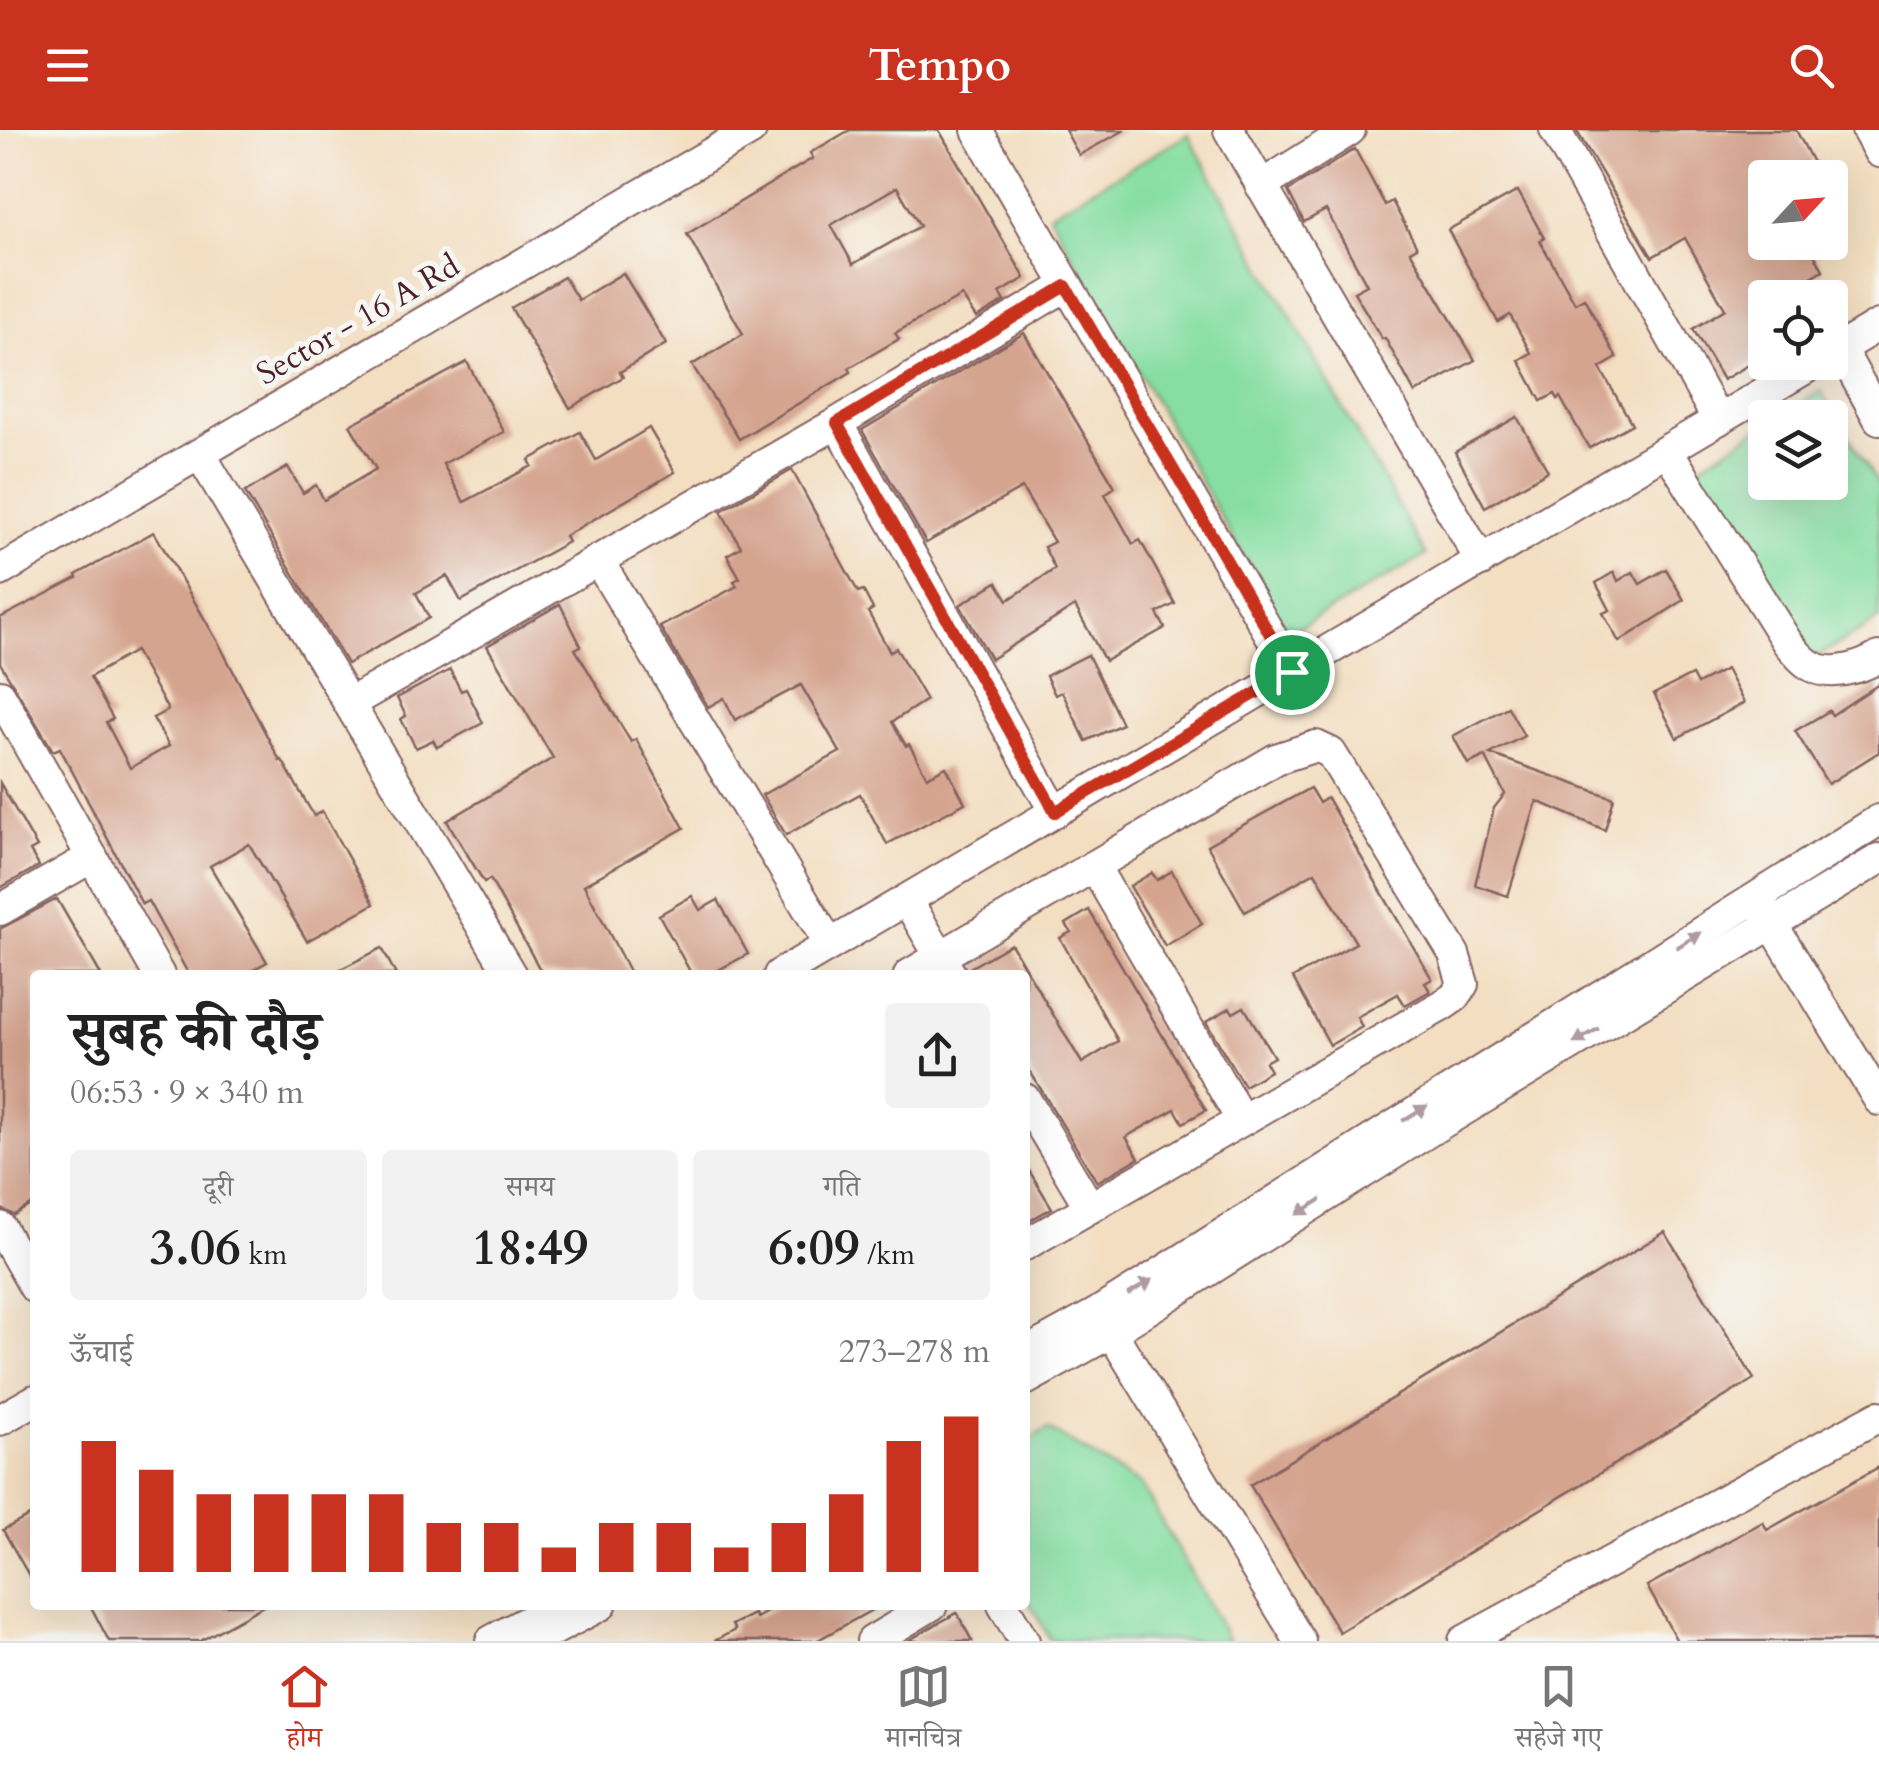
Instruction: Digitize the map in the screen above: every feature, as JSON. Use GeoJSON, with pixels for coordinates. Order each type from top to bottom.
{"type":"FeatureCollection","features":[{"type":"Feature","properties":{"kind":"street","name":"Sector - 16 A Rd"},"geometry":{"type":"LineString","coordinates":[[0,572],[751,130]]}},
{"type":"Feature","properties":{"kind":"street"},"geometry":{"type":"LineString","coordinates":[[977,130],[1292,672]]}},
{"type":"Feature","properties":{"kind":"street"},"geometry":{"type":"LineString","coordinates":[[1229,130],[1481,560]]}},
{"type":"Feature","properties":{"kind":"street"},"geometry":{"type":"LineString","coordinates":[[1262,186],[1350,130]]}},
{"type":"Feature","properties":{"kind":"street"},"geometry":{"type":"LineString","coordinates":[[1555,130],[1718,420]]}},
{"type":"Feature","properties":{"kind":"street"},"geometry":{"type":"LineString","coordinates":[[1867,130],[1879,152]]}},
{"type":"Feature","properties":{"kind":"street"},"geometry":{"type":"LineString","coordinates":[[350,702],[837,423],[1066,286]]}},
{"type":"Feature","properties":{"kind":"street"},"geometry":{"type":"LineString","coordinates":[[1848,344],[1879,325]]}},
{"type":"Feature","properties":{"kind":"street"},"geometry":{"type":"LineString","coordinates":[[1848,379],[1879,419]]}},
{"type":"Feature","properties":{"kind":"street"},"geometry":{"type":"LineString","coordinates":[[788,970],[1786,380]]}},
{"type":"Feature","properties":{"kind":"street"},"geometry":{"type":"LineString","coordinates":[[837,423],[1055,812]]}},
{"type":"Feature","properties":{"kind":"street"},"geometry":{"type":"LineString","coordinates":[[1667,450],[1787,642],[1812,667],[1835,671],[1867,665],[1879,658]]}},
{"type":"Feature","properties":{"kind":"street"},"geometry":{"type":"LineString","coordinates":[[200,454],[508,970]]}},
{"type":"Feature","properties":{"kind":"street"},"geometry":{"type":"LineString","coordinates":[[598,560],[830,945]]}},
{"type":"Feature","properties":{"kind":"street"},"geometry":{"type":"LineString","coordinates":[[0,694],[156,970]]}},
{"type":"Feature","properties":{"kind":"street"},"geometry":{"type":"LineString","coordinates":[[906,900],[945,966],[1094,866],[1276,759],[1316,746],[1331,753],[1454,954],[1462,984],[1456,996],[1030,1241]]}},
{"type":"Feature","properties":{"kind":"street"},"geometry":{"type":"LineString","coordinates":[[1030,1376],[1104,1323],[1879,820]]}},
{"type":"Feature","properties":{"kind":"street"},"geometry":{"type":"LineString","coordinates":[[0,910],[92,857]]}},
{"type":"Feature","properties":{"kind":"street"},"geometry":{"type":"LineString","coordinates":[[1030,1351],[1104,1323],[1879,859]]}},
{"type":"Feature","properties":{"kind":"street"},"geometry":{"type":"LineString","coordinates":[[1094,866],[1241,1119]]}},
{"type":"Feature","properties":{"kind":"street"},"geometry":{"type":"LineString","coordinates":[[1756,898],[1879,1100]]}},
{"type":"Feature","properties":{"kind":"street"},"geometry":{"type":"LineString","coordinates":[[1034,1137],[1088,1206]]}},
{"type":"Feature","properties":{"kind":"street"},"geometry":{"type":"LineString","coordinates":[[0,1227],[30,1279]]}},
{"type":"Feature","properties":{"kind":"street"},"geometry":{"type":"LineString","coordinates":[[1104,1323],[1300,1641]]}},
{"type":"Feature","properties":{"kind":"street"},"geometry":{"type":"LineString","coordinates":[[0,1420],[30,1403]]}},
{"type":"Feature","properties":{"kind":"street"},"geometry":{"type":"LineString","coordinates":[[1464,1641],[1879,1416]]}},
{"type":"Feature","properties":{"kind":"street"},"geometry":{"type":"LineString","coordinates":[[490,1641],[549,1610]]}},
{"type":"Feature","properties":{"kind":"street"},"geometry":{"type":"LineString","coordinates":[[533,1641],[592,1610]]}},
{"type":"Feature","properties":{"kind":"street"},"geometry":{"type":"LineString","coordinates":[[872,1641],[924,1610]]}},
{"type":"Feature","properties":{"kind":"street"},"geometry":{"type":"LineString","coordinates":[[1006,1610],[1024,1641]]}},
{"type":"Feature","properties":{"kind":"green space"},"geometry":{"type":"Polygon","coordinates":[[[1188,135],[1426,555],[1287,634],[1049,214],[1188,135]]]}},
{"type":"Feature","properties":{"kind":"green space"},"geometry":{"type":"Polygon","coordinates":[[[1821,391],[1826,400],[1806,400],[1821,391]]]}},
{"type":"Feature","properties":{"kind":"green space"},"geometry":{"type":"Polygon","coordinates":[[[1748,435],[1748,500],[1848,500],[1848,435],[1879,486],[1879,619],[1801,667],[1684,475],[1748,435]]]}},
{"type":"Feature","properties":{"kind":"green space"},"geometry":{"type":"Polygon","coordinates":[[[1048,1428],[1142,1486],[1229,1641],[1051,1641],[1030,1604],[1030,1439],[1048,1428]]]}},
{"type":"Feature","properties":{"kind":"building"},"geometry":{"type":"Polygon","coordinates":[[[850,130],[939,130],[1025,278],[1000,293],[1005,301],[976,318],[962,296],[895,333],[899,339],[849,368],[851,372],[739,439],[692,365],[743,334],[687,234],[813,158],[810,153],[850,130]],[[897,187],[831,225],[853,264],[920,226],[897,187]]]}},
{"type":"Feature","properties":{"kind":"building"},"geometry":{"type":"Polygon","coordinates":[[[1065,130],[1125,130],[1079,155],[1065,130]]]}},
{"type":"Feature","properties":{"kind":"building"},"geometry":{"type":"Polygon","coordinates":[[[1576,130],[1796,130],[1812,160],[1748,160],[1748,260],[1817,260],[1823,270],[1811,280],[1748,280],[1748,365],[1723,380],[1693,329],[1725,309],[1685,238],[1652,257],[1576,130]]]}},
{"type":"Feature","properties":{"kind":"building"},"geometry":{"type":"Polygon","coordinates":[[[1355,149],[1385,205],[1392,201],[1417,247],[1410,251],[1475,360],[1415,393],[1354,292],[1367,285],[1326,210],[1304,222],[1288,191],[1355,149]]]}},
{"type":"Feature","properties":{"kind":"building"},"geometry":{"type":"Polygon","coordinates":[[[1518,191],[1544,238],[1540,241],[1575,303],[1584,298],[1617,358],[1600,368],[1632,424],[1589,448],[1560,397],[1555,394],[1541,401],[1519,360],[1531,353],[1510,315],[1498,322],[1448,230],[1518,191]]]}},
{"type":"Feature","properties":{"kind":"building"},"geometry":{"type":"Polygon","coordinates":[[[623,273],[666,344],[620,372],[623,377],[570,408],[511,308],[564,277],[578,300],[623,273]]]}},
{"type":"Feature","properties":{"kind":"building"},"geometry":{"type":"Polygon","coordinates":[[[1024,333],[1115,487],[1105,494],[1133,544],[1140,540],[1175,604],[1157,613],[1165,628],[1105,661],[1075,606],[991,659],[960,605],[997,582],[1008,600],[1055,569],[1044,547],[1054,542],[1022,488],[926,543],[862,430],[1024,333]]]}},
{"type":"Feature","properties":{"kind":"building"},"geometry":{"type":"Polygon","coordinates":[[[467,362],[504,432],[443,464],[464,502],[532,466],[529,460],[580,432],[596,460],[649,428],[675,472],[565,536],[568,542],[461,601],[447,576],[416,593],[429,618],[347,664],[245,492],[288,467],[303,493],[316,485],[324,500],[376,469],[350,425],[467,362]]]}},
{"type":"Feature","properties":{"kind":"building"},"geometry":{"type":"Polygon","coordinates":[[[1517,417],[1548,471],[1485,507],[1455,452],[1517,417]]]}},
{"type":"Feature","properties":{"kind":"building"},"geometry":{"type":"Polygon","coordinates":[[[792,470],[858,592],[863,590],[873,609],[868,612],[890,652],[896,648],[926,700],[892,722],[927,777],[946,767],[965,803],[887,844],[860,794],[786,835],[762,795],[840,752],[801,685],[735,720],[724,698],[708,707],[660,627],[737,586],[734,581],[740,578],[727,555],[741,547],[721,511],[792,470]]]}},
{"type":"Feature","properties":{"kind":"building"},"geometry":{"type":"Polygon","coordinates":[[[154,532],[218,642],[280,761],[314,816],[322,811],[374,904],[307,941],[249,844],[210,866],[267,962],[252,970],[186,970],[148,901],[142,904],[60,748],[53,751],[0,663],[0,618],[77,578],[76,575],[154,532]],[[135,651],[90,677],[113,719],[106,722],[130,768],[169,746],[153,718],[168,710],[135,651]]]}},
{"type":"Feature","properties":{"kind":"building"},"geometry":{"type":"Polygon","coordinates":[[[1666,569],[1684,600],[1619,642],[1603,613],[1610,610],[1596,583],[1614,572],[1618,581],[1633,572],[1640,584],[1666,569]]]}},
{"type":"Feature","properties":{"kind":"building"},"geometry":{"type":"Polygon","coordinates":[[[560,604],[581,646],[575,649],[631,742],[636,739],[684,828],[584,885],[628,970],[540,970],[490,879],[484,882],[447,821],[553,758],[487,646],[560,604]]]}},
{"type":"Feature","properties":{"kind":"building"},"geometry":{"type":"Polygon","coordinates":[[[1088,655],[1122,724],[1086,741],[1062,692],[1055,695],[1046,676],[1088,655]]]}},
{"type":"Feature","properties":{"kind":"building"},"geometry":{"type":"Polygon","coordinates":[[[1726,669],[1744,703],[1677,738],[1654,694],[1692,675],[1697,684],[1726,669]]]}},
{"type":"Feature","properties":{"kind":"building"},"geometry":{"type":"Polygon","coordinates":[[[450,670],[461,691],[466,689],[483,723],[437,747],[433,740],[416,748],[401,719],[406,716],[397,698],[450,670]]]}},
{"type":"Feature","properties":{"kind":"building"},"geometry":{"type":"Polygon","coordinates":[[[1879,684],[1879,752],[1828,784],[1795,731],[1829,711],[1832,715],[1879,684]]]}},
{"type":"Feature","properties":{"kind":"building"},"geometry":{"type":"Polygon","coordinates":[[[1508,707],[1524,736],[1490,754],[1614,798],[1605,830],[1537,801],[1508,896],[1475,885],[1494,808],[1505,794],[1485,756],[1468,764],[1453,736],[1508,707]]]}},
{"type":"Feature","properties":{"kind":"building"},"geometry":{"type":"Polygon","coordinates":[[[0,783],[37,847],[30,851],[39,866],[0,888],[0,783]]]}},
{"type":"Feature","properties":{"kind":"building"},"geometry":{"type":"Polygon","coordinates":[[[1310,788],[1319,803],[1327,798],[1432,979],[1425,983],[1430,991],[1405,1005],[1398,994],[1357,1017],[1362,1027],[1330,1045],[1293,978],[1356,943],[1315,872],[1245,912],[1207,845],[1310,788]]]}},
{"type":"Feature","properties":{"kind":"building"},"geometry":{"type":"Polygon","coordinates":[[[1172,871],[1202,924],[1165,946],[1130,886],[1152,873],[1157,880],[1172,871]]]}},
{"type":"Feature","properties":{"kind":"building"},"geometry":{"type":"Polygon","coordinates":[[[692,896],[700,910],[718,900],[748,954],[718,970],[689,970],[659,915],[692,896]]]}},
{"type":"Feature","properties":{"kind":"building"},"geometry":{"type":"Polygon","coordinates":[[[57,899],[98,970],[30,970],[30,1205],[14,1215],[0,1208],[0,929],[57,899]]]}},
{"type":"Feature","properties":{"kind":"building"},"geometry":{"type":"Polygon","coordinates":[[[1089,910],[1206,1110],[1183,1123],[1175,1109],[1126,1137],[1139,1158],[1097,1182],[1030,1071],[1030,976],[1082,1063],[1118,1041],[1060,938],[1071,932],[1066,924],[1089,910]]]}},
{"type":"Feature","properties":{"kind":"building"},"geometry":{"type":"Polygon","coordinates":[[[1011,944],[1027,970],[968,970],[968,969],[1011,944]]]}},
{"type":"Feature","properties":{"kind":"building"},"geometry":{"type":"Polygon","coordinates":[[[382,948],[393,970],[339,970],[382,948]]]}},
{"type":"Feature","properties":{"kind":"building"},"geometry":{"type":"Polygon","coordinates":[[[1244,1007],[1274,1057],[1265,1062],[1270,1071],[1244,1086],[1206,1022],[1230,1008],[1233,1013],[1244,1007]]]}},
{"type":"Feature","properties":{"kind":"building"},"geometry":{"type":"Polygon","coordinates":[[[1030,1172],[1052,1208],[1030,1220],[1030,1172]]]}},
{"type":"Feature","properties":{"kind":"building"},"geometry":{"type":"Polygon","coordinates":[[[1665,1232],[1754,1379],[1339,1632],[1250,1485],[1665,1232]]]}},
{"type":"Feature","properties":{"kind":"building"},"geometry":{"type":"Polygon","coordinates":[[[1879,1467],[1879,1641],[1677,1641],[1647,1586],[1763,1522],[1767,1530],[1879,1467]]]}},
{"type":"Feature","properties":{"kind":"building"},"geometry":{"type":"Polygon","coordinates":[[[30,1516],[30,1577],[3,1530],[30,1516]]]}},
{"type":"Feature","properties":{"kind":"building"},"geometry":{"type":"Polygon","coordinates":[[[93,1610],[256,1610],[200,1641],[109,1641],[93,1610]]]}},
{"type":"Feature","properties":{"kind":"building"},"geometry":{"type":"Polygon","coordinates":[[[771,1610],[872,1610],[816,1641],[714,1641],[735,1630],[732,1625],[754,1614],[756,1618],[771,1610]]]}},
{"type":"Feature","properties":{"kind":"building"},"geometry":{"type":"Polygon","coordinates":[[[957,1613],[972,1641],[908,1641],[935,1625],[957,1613]]]}},
{"type":"Feature","properties":{"kind":"route"},"geometry":{"type":"LineString","coordinates":[[1066,286],[1292,672],[1055,812],[837,423],[1066,286]]}}]}
